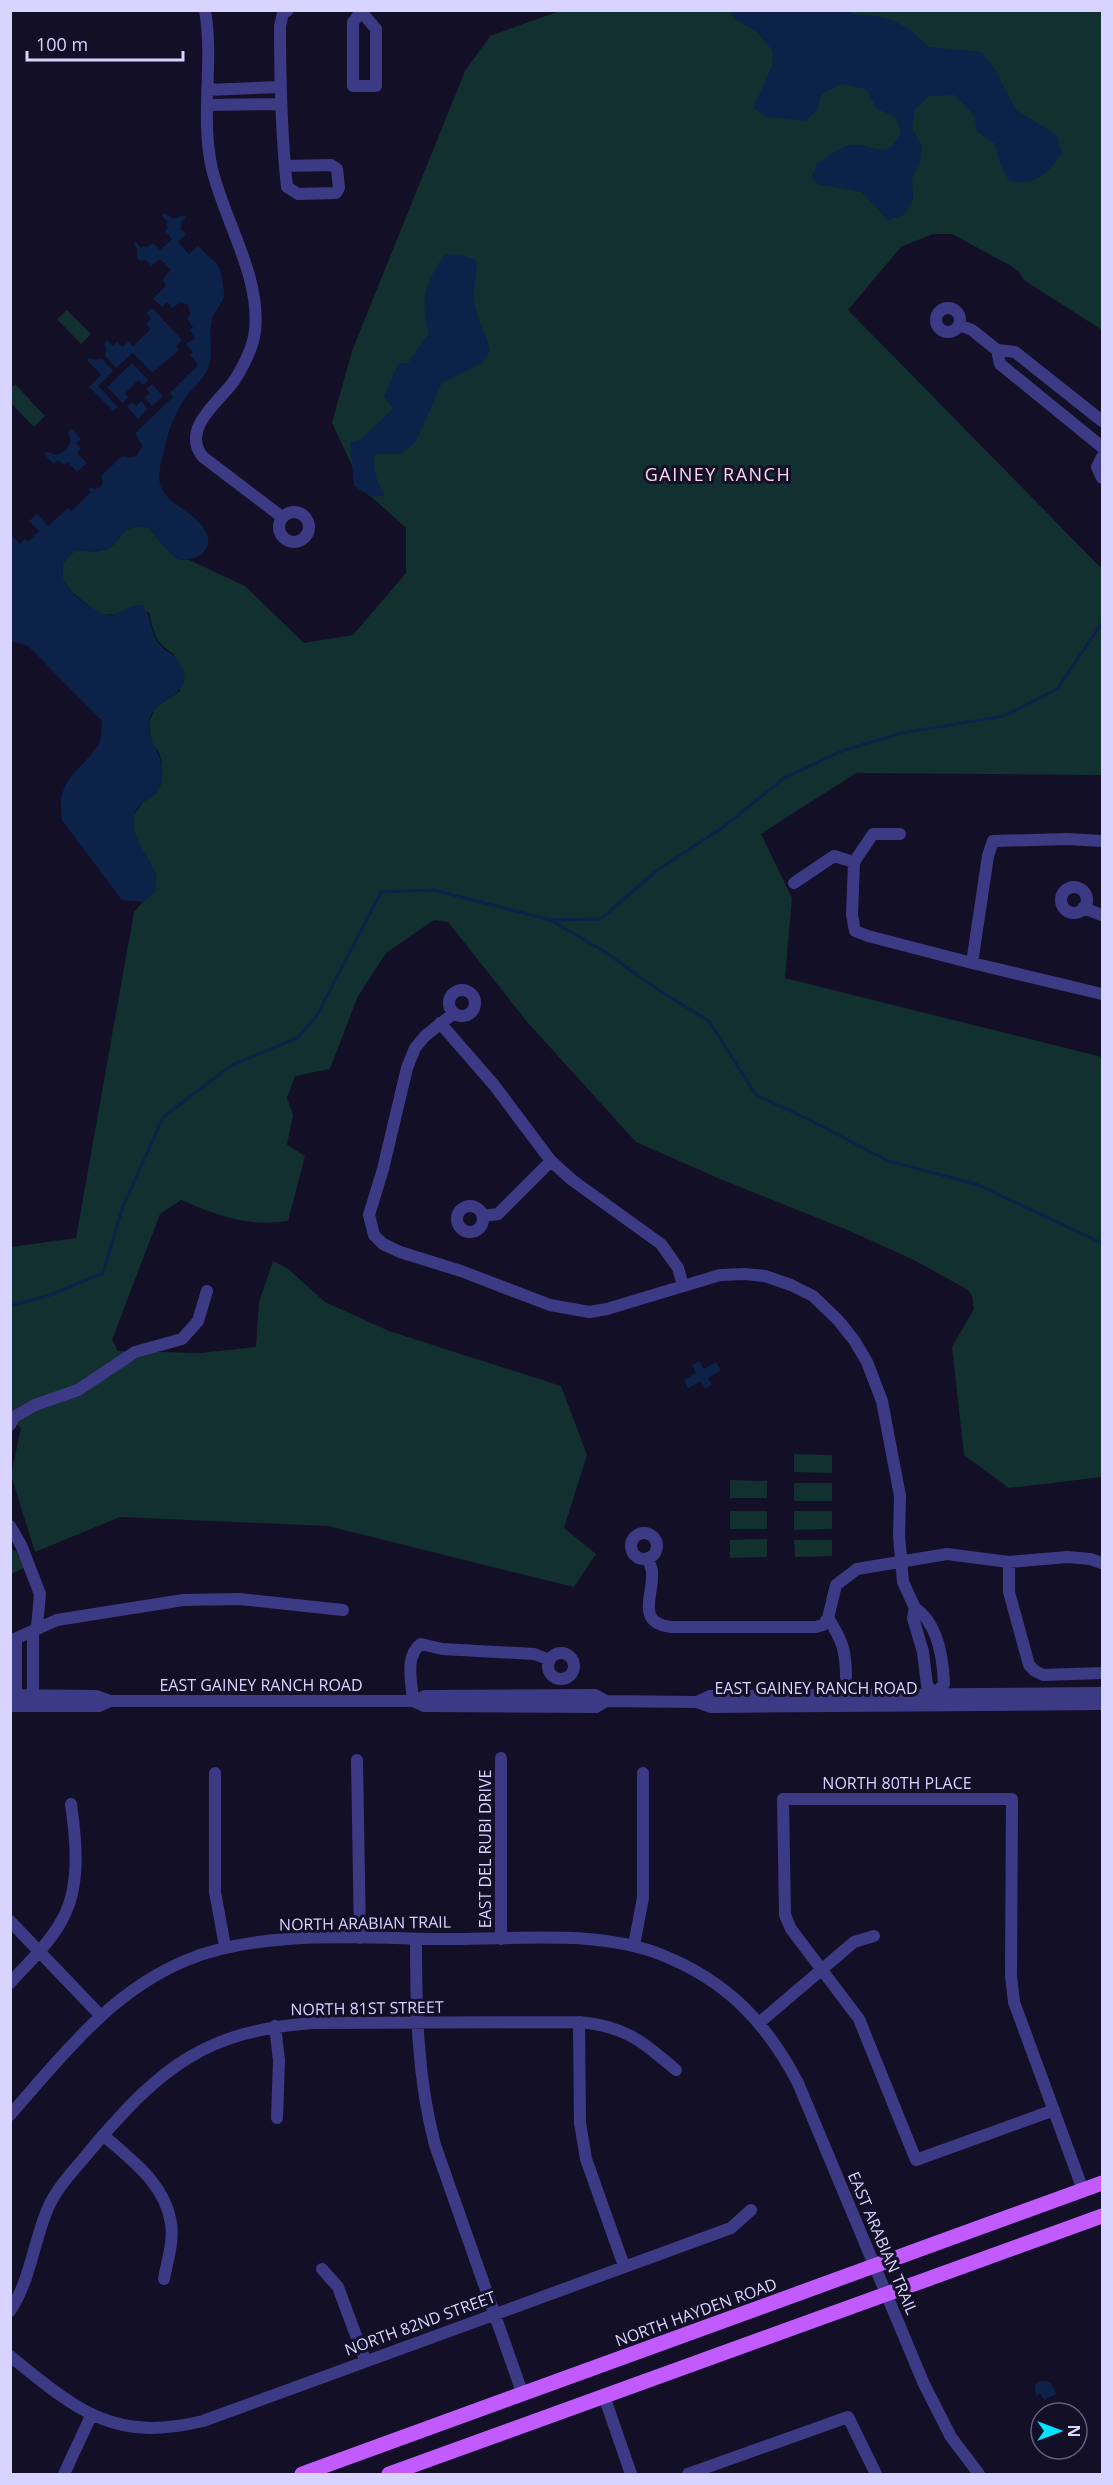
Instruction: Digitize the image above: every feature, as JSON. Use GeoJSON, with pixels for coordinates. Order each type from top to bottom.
{"type":"FeatureCollection","features":[{"type":"Feature","properties":{"kind":"main road","name":"NORTH HAYDEN ROAD"},"geometry":{"type":"LineString","coordinates":[[302,2475],[1102,2183]]}},
{"type":"Feature","properties":{"kind":"main road"},"geometry":{"type":"LineString","coordinates":[[389,2475],[1102,2216]]}},
{"type":"Feature","properties":{"kind":"street"},"geometry":{"type":"LineString","coordinates":[[205,10],[208,40],[208,144],[219,195],[253,289],[256,324],[250,349],[239,372],[199,425],[196,446],[203,457],[282,517]]}},
{"type":"Feature","properties":{"kind":"street"},"geometry":{"type":"LineString","coordinates":[[360,11],[376,29],[376,86],[353,86],[353,22],[360,11]]}},
{"type":"Feature","properties":{"kind":"street"},"geometry":{"type":"LineString","coordinates":[[285,12],[280,26],[280,104],[285,166]]}},
{"type":"Feature","properties":{"kind":"street"},"geometry":{"type":"LineString","coordinates":[[207,90],[280,87]]}},
{"type":"Feature","properties":{"kind":"street"},"geometry":{"type":"LineString","coordinates":[[207,105],[280,104]]}},
{"type":"Feature","properties":{"kind":"street"},"geometry":{"type":"LineString","coordinates":[[959,325],[972,330],[997,350],[1015,352],[1102,421]]}},
{"type":"Feature","properties":{"kind":"street"},"geometry":{"type":"LineString","coordinates":[[997,350],[1000,364],[1102,447]]}},
{"type":"Feature","properties":{"kind":"street"},"geometry":{"type":"LineString","coordinates":[[1054,409],[1068,394]]}},
{"type":"Feature","properties":{"kind":"street"},"geometry":{"type":"LineString","coordinates":[[1102,457],[1097,467],[1102,478]]}},
{"type":"Feature","properties":{"kind":"street"},"geometry":{"type":"LineString","coordinates":[[900,834],[873,834],[854,862],[852,915],[855,931],[972,963],[1102,994]]}},
{"type":"Feature","properties":{"kind":"street"},"geometry":{"type":"LineString","coordinates":[[972,963],[988,856],[993,841],[1046,839],[1102,841]]}},
{"type":"Feature","properties":{"kind":"street"},"geometry":{"type":"LineString","coordinates":[[795,883],[834,856],[854,862]]}},
{"type":"Feature","properties":{"kind":"street"},"geometry":{"type":"LineString","coordinates":[[1083,908],[1102,915]]}},
{"type":"Feature","properties":{"kind":"street","name":"EAST GAINEY RANCH ROAD"},"geometry":{"type":"LineString","coordinates":[[454,1013],[425,1036],[415,1048],[407,1068],[383,1169],[369,1215],[374,1235],[383,1244],[400,1252],[461,1271],[550,1305],[571,1310],[589,1312],[607,1309],[683,1285],[720,1275],[736,1274],[765,1276],[782,1281],[813,1296],[827,1308],[854,1340],[873,1374],[882,1401],[900,1496],[900,1561],[903,1582],[915,1608],[925,1615],[939,1647],[944,1684],[935,1699]]}},
{"type":"Feature","properties":{"kind":"street"},"geometry":{"type":"LineString","coordinates":[[440,1023],[494,1085],[551,1161],[580,1186],[661,1244],[678,1268],[683,1285]]}},
{"type":"Feature","properties":{"kind":"street"},"geometry":{"type":"LineString","coordinates":[[483,1216],[498,1214],[551,1161]]}},
{"type":"Feature","properties":{"kind":"street"},"geometry":{"type":"LineString","coordinates":[[10,1425],[14,1416],[35,1405],[78,1390],[135,1352],[182,1339],[198,1321],[207,1291]]}},
{"type":"Feature","properties":{"kind":"street"},"geometry":{"type":"LineString","coordinates":[[10,1526],[21,1545],[40,1594],[35,1629],[33,1701]]}},
{"type":"Feature","properties":{"kind":"street"},"geometry":{"type":"LineString","coordinates":[[648,1558],[652,1572],[649,1611],[653,1620],[660,1626],[816,1627],[823,1625],[828,1618],[836,1585],[857,1569],[947,1554],[1009,1562],[1067,1557],[1090,1559],[1102,1563]]}},
{"type":"Feature","properties":{"kind":"street"},"geometry":{"type":"LineString","coordinates":[[1009,1562],[1010,1592],[1029,1665],[1043,1675],[1102,1673]]}},
{"type":"Feature","properties":{"kind":"street","name":"EAST GAINEY RANCH ROAD"},"geometry":{"type":"LineString","coordinates":[[343,1610],[211,1598],[162,1602],[69,1618],[35,1629],[13,1640],[13,1700],[99,1706],[110,1701],[413,1701],[425,1696],[498,1701],[595,1695],[606,1701],[697,1702],[711,1707],[1102,1693]]}},
{"type":"Feature","properties":{"kind":"street","name":"EAST GAINEY RANCH ROAD"},"geometry":{"type":"LineString","coordinates":[[915,1608],[913,1618],[923,1652],[927,1685],[935,1699]]}},
{"type":"Feature","properties":{"kind":"street","name":"EAST GAINEY RANCH ROAD"},"geometry":{"type":"LineString","coordinates":[[828,1618],[842,1640],[846,1659],[846,1677]]}},
{"type":"Feature","properties":{"kind":"street"},"geometry":{"type":"LineString","coordinates":[[413,1701],[410,1659],[412,1652],[422,1644],[442,1648],[534,1654],[550,1660]]}},
{"type":"Feature","properties":{"kind":"street","name":"EAST GAINEY RANCH ROAD"},"geometry":{"type":"LineString","coordinates":[[935,1699],[1102,1704]]}},
{"type":"Feature","properties":{"kind":"street","name":"EAST DEL RUBI DRIVE"},"geometry":{"type":"LineString","coordinates":[[501,1758],[501,1939]]}},
{"type":"Feature","properties":{"kind":"street"},"geometry":{"type":"LineString","coordinates":[[357,1760],[360,1938]]}},
{"type":"Feature","properties":{"kind":"street"},"geometry":{"type":"LineString","coordinates":[[215,1773],[215,1892],[225,1946]]}},
{"type":"Feature","properties":{"kind":"street"},"geometry":{"type":"LineString","coordinates":[[634,1945],[643,1898],[643,1773]]}},
{"type":"Feature","properties":{"kind":"street","name":"NORTH 80TH PLACE"},"geometry":{"type":"LineString","coordinates":[[822,1969],[791,1929],[786,1915],[783,1900],[783,1799],[1012,1799],[1011,1976],[1014,2002],[1054,2110]]}},
{"type":"Feature","properties":{"kind":"street"},"geometry":{"type":"LineString","coordinates":[[10,1983],[63,1920],[70,1903],[74,1885],[75,1830],[71,1804]]}},
{"type":"Feature","properties":{"kind":"street"},"geometry":{"type":"LineString","coordinates":[[10,1921],[100,2015]]}},
{"type":"Feature","properties":{"kind":"street"},"geometry":{"type":"LineString","coordinates":[[759,2023],[854,1942],[874,1936]]}},
{"type":"Feature","properties":{"kind":"street","name":"NORTH ARABIAN TRAIL"},"geometry":{"type":"LineString","coordinates":[[10,2115],[100,2015],[154,1976],[186,1960],[225,1946],[267,1941],[360,1938],[584,1939],[634,1945],[663,1955],[703,1974],[743,2006],[759,2023]]}},
{"type":"Feature","properties":{"kind":"street"},"geometry":{"type":"LineString","coordinates":[[416,1939],[417,2024],[422,2090],[430,2126],[524,2395]]}},
{"type":"Feature","properties":{"kind":"street"},"geometry":{"type":"LineString","coordinates":[[822,1969],[859,2019],[916,2160],[1054,2110],[1083,2190]]}},
{"type":"Feature","properties":{"kind":"street"},"geometry":{"type":"LineString","coordinates":[[579,2022],[580,2123],[586,2159],[624,2266]]}},
{"type":"Feature","properties":{"kind":"street","name":"NORTH 81ST STREET"},"geometry":{"type":"LineString","coordinates":[[10,2311],[24,2288],[48,2207],[58,2189],[103,2135],[150,2086],[173,2066],[201,2050],[237,2035],[275,2026],[313,2024],[579,2022],[604,2025],[640,2039],[676,2070]]}},
{"type":"Feature","properties":{"kind":"street","name":"EAST ARABIAN TRAIL"},"geometry":{"type":"LineString","coordinates":[[759,2023],[781,2051],[798,2083],[924,2384],[942,2421],[979,2475]]}},
{"type":"Feature","properties":{"kind":"street"},"geometry":{"type":"LineString","coordinates":[[275,2026],[279,2060],[277,2118]]}},
{"type":"Feature","properties":{"kind":"street"},"geometry":{"type":"LineString","coordinates":[[103,2135],[145,2172],[163,2196],[171,2224],[164,2279]]}},
{"type":"Feature","properties":{"kind":"street","name":"NORTH 82ND STREET"},"geometry":{"type":"LineString","coordinates":[[10,2356],[46,2385],[91,2416],[136,2428],[182,2426],[202,2421],[732,2228],[751,2210]]}},
{"type":"Feature","properties":{"kind":"street"},"geometry":{"type":"LineString","coordinates":[[322,2268],[338,2287],[365,2360]]}},
{"type":"Feature","properties":{"kind":"street"},"geometry":{"type":"LineString","coordinates":[[604,2396],[632,2475]]}},
{"type":"Feature","properties":{"kind":"street"},"geometry":{"type":"LineString","coordinates":[[63,2475],[91,2416]]}},
{"type":"Feature","properties":{"kind":"street"},"geometry":{"type":"LineString","coordinates":[[688,2475],[848,2417],[876,2475]]}},
{"type":"Feature","properties":{"kind":"green space"},"geometry":{"type":"Polygon","coordinates":[[[562,10],[1100,11],[1102,14],[1102,330],[1024,280],[1020,273],[1011,266],[952,234],[933,234],[901,247],[848,310],[1102,569],[1102,775],[856,773],[761,834],[792,898],[785,978],[1102,1057],[1102,1477],[1009,1488],[964,1455],[952,1347],[974,1309],[972,1296],[968,1290],[914,1260],[845,1229],[720,1179],[636,1142],[528,1023],[448,922],[434,920],[386,953],[357,998],[330,1069],[295,1076],[287,1098],[293,1115],[287,1145],[305,1156],[288,1221],[259,1222],[233,1219],[181,1200],[160,1214],[112,1340],[118,1351],[200,1353],[256,1347],[259,1302],[273,1261],[287,1268],[325,1302],[389,1331],[561,1386],[587,1455],[564,1528],[596,1554],[574,1587],[328,1526],[120,1517],[35,1552],[11,1475],[21,1428],[11,1419],[11,1247],[76,1238],[134,912],[143,902],[156,874],[134,836],[134,815],[143,802],[156,793],[161,785],[162,763],[159,752],[151,742],[149,722],[156,707],[180,691],[174,654],[162,645],[156,636],[149,612],[100,615],[71,591],[63,580],[63,563],[75,550],[93,552],[109,549],[126,530],[136,526],[149,528],[178,559],[189,560],[245,586],[304,643],[353,635],[406,573],[406,528],[363,489],[332,423],[352,351],[465,71],[490,36],[562,10]]]}},
{"type":"Feature","properties":{"kind":"green space"},"geometry":{"type":"Polygon","coordinates":[[[67,310],[91,334],[81,344],[57,319],[67,310]]]}},
{"type":"Feature","properties":{"kind":"green space"},"geometry":{"type":"Polygon","coordinates":[[[15,384],[45,416],[34,427],[11,403],[11,388],[15,384]]]}},
{"type":"Feature","properties":{"kind":"green space"},"geometry":{"type":"Polygon","coordinates":[[[794,1454],[832,1455],[832,1473],[794,1472],[794,1454]]]}},
{"type":"Feature","properties":{"kind":"green space"},"geometry":{"type":"Polygon","coordinates":[[[730,1480],[767,1481],[767,1498],[730,1498],[730,1480]]]}},
{"type":"Feature","properties":{"kind":"green space"},"geometry":{"type":"Polygon","coordinates":[[[794,1483],[832,1483],[832,1501],[794,1501],[794,1483]]]}},
{"type":"Feature","properties":{"kind":"green space"},"geometry":{"type":"Polygon","coordinates":[[[730,1511],[767,1511],[767,1529],[730,1529],[730,1511]]]}},
{"type":"Feature","properties":{"kind":"green space"},"geometry":{"type":"Polygon","coordinates":[[[794,1511],[832,1511],[832,1529],[794,1530],[794,1511]]]}},
{"type":"Feature","properties":{"kind":"green space"},"geometry":{"type":"Polygon","coordinates":[[[767,1539],[767,1557],[730,1558],[730,1540],[767,1539]]]}},
{"type":"Feature","properties":{"kind":"green space"},"geometry":{"type":"Polygon","coordinates":[[[794,1540],[832,1540],[832,1556],[795,1557],[794,1540]]]}},
{"type":"Feature","properties":{"kind":"green space"},"geometry":{"type":"Polygon","coordinates":[[[11,1549],[16,1551],[24,1568],[11,1574],[11,1549]]]}},
{"type":"Feature","properties":{"kind":"water"},"geometry":{"type":"Polygon","coordinates":[[[729,11],[847,11],[898,23],[929,47],[982,52],[994,68],[1016,110],[1057,135],[1062,153],[1052,167],[1040,177],[1027,182],[1009,181],[1001,166],[994,143],[977,132],[974,115],[955,95],[930,96],[915,109],[912,128],[922,146],[921,158],[912,179],[913,199],[904,215],[888,220],[861,192],[817,184],[812,176],[817,163],[843,147],[856,145],[883,150],[889,148],[901,132],[896,117],[877,109],[866,89],[842,84],[822,94],[817,110],[805,121],[767,117],[753,108],[772,66],[773,51],[757,32],[736,20],[729,11]]]}},
{"type":"Feature","properties":{"kind":"water"},"geometry":{"type":"Polygon","coordinates":[[[164,213],[174,219],[184,215],[186,217],[180,224],[182,226],[180,228],[186,234],[178,242],[189,254],[198,246],[216,263],[224,291],[223,299],[212,320],[209,366],[176,414],[168,435],[160,472],[163,492],[204,528],[208,537],[207,548],[198,556],[187,560],[177,558],[149,528],[136,526],[126,530],[109,549],[93,552],[76,550],[63,563],[63,577],[67,586],[85,603],[100,612],[112,615],[130,607],[142,605],[146,610],[157,642],[175,657],[183,670],[185,680],[181,687],[159,705],[149,722],[149,730],[160,758],[163,774],[159,789],[138,808],[134,818],[135,833],[156,877],[156,891],[143,902],[122,900],[62,820],[62,794],[71,777],[99,744],[102,721],[28,646],[11,641],[10,534],[20,544],[25,539],[28,542],[39,531],[29,521],[37,514],[48,526],[68,508],[72,511],[91,492],[88,489],[90,487],[95,489],[101,487],[103,482],[101,476],[122,456],[130,458],[137,456],[142,446],[135,433],[173,397],[170,393],[198,365],[190,355],[193,352],[186,344],[195,338],[190,330],[193,327],[187,319],[190,314],[188,305],[181,302],[172,308],[167,302],[162,307],[153,298],[166,286],[163,279],[171,270],[160,259],[151,266],[146,260],[140,261],[137,258],[134,243],[136,242],[141,248],[144,246],[146,248],[153,243],[160,250],[172,239],[165,231],[168,228],[166,225],[168,222],[161,215],[164,213]]]}},
{"type":"Feature","properties":{"kind":"water"},"geometry":{"type":"Polygon","coordinates":[[[445,254],[461,255],[476,260],[475,306],[490,351],[482,363],[442,383],[416,441],[402,454],[375,454],[376,475],[384,495],[371,497],[354,486],[350,442],[360,440],[393,409],[384,396],[398,364],[408,363],[429,333],[425,311],[426,292],[445,254]]]}},
{"type":"Feature","properties":{"kind":"water"},"geometry":{"type":"Polygon","coordinates":[[[152,308],[182,340],[176,346],[179,350],[152,373],[133,353],[116,368],[105,356],[104,344],[107,340],[113,346],[117,342],[122,347],[128,342],[133,346],[151,329],[146,324],[151,318],[146,313],[152,308]]]}},
{"type":"Feature","properties":{"kind":"water"},"geometry":{"type":"Polygon","coordinates":[[[89,358],[102,359],[113,371],[98,386],[118,407],[113,411],[89,387],[101,375],[87,360],[89,358]]]}},
{"type":"Feature","properties":{"kind":"water"},"geometry":{"type":"Polygon","coordinates":[[[132,363],[148,380],[143,385],[138,380],[125,393],[128,397],[123,403],[107,387],[132,363]]]}},
{"type":"Feature","properties":{"kind":"water"},"geometry":{"type":"Polygon","coordinates":[[[152,384],[163,396],[152,406],[145,398],[150,393],[146,389],[152,384]]]}},
{"type":"Feature","properties":{"kind":"water"},"geometry":{"type":"Polygon","coordinates":[[[141,401],[148,409],[138,419],[127,407],[132,402],[136,406],[141,401]]]}},
{"type":"Feature","properties":{"kind":"water"},"geometry":{"type":"Polygon","coordinates":[[[71,428],[81,439],[76,443],[81,448],[77,453],[87,463],[77,472],[68,462],[64,465],[58,460],[54,464],[44,454],[47,452],[57,455],[66,450],[71,442],[68,432],[71,428]]]}},
{"type":"Feature","properties":{"kind":"water"},"geometry":{"type":"Polygon","coordinates":[[[699,1361],[704,1369],[716,1362],[721,1370],[708,1378],[712,1385],[705,1389],[701,1381],[688,1388],[684,1380],[696,1373],[692,1365],[699,1361]]]}},
{"type":"Feature","properties":{"kind":"water"},"geometry":{"type":"Polygon","coordinates":[[[1038,2382],[1051,2383],[1056,2394],[1044,2400],[1040,2393],[1036,2397],[1035,2386],[1038,2382]]]}},
{"type":"Feature","properties":{"kind":"waterway"},"geometry":{"type":"LineString","coordinates":[[10,1306],[50,1295],[103,1273],[122,1209],[163,1117],[232,1065],[297,1038],[316,1017],[381,892],[434,890],[550,920],[601,919],[656,871],[722,828],[784,778],[842,751],[902,733],[1004,716],[1057,689],[1102,623]]}},
{"type":"Feature","properties":{"kind":"waterway"},"geometry":{"type":"LineString","coordinates":[[552,921],[605,952],[660,991],[709,1021],[756,1095],[888,1161],[976,1184],[1102,1243]]}},
{"type":"Feature","properties":{"kind":"district","name":"GAINEY RANCH"},"geometry":{"type":"Point","coordinates":[718,474]}}]}
